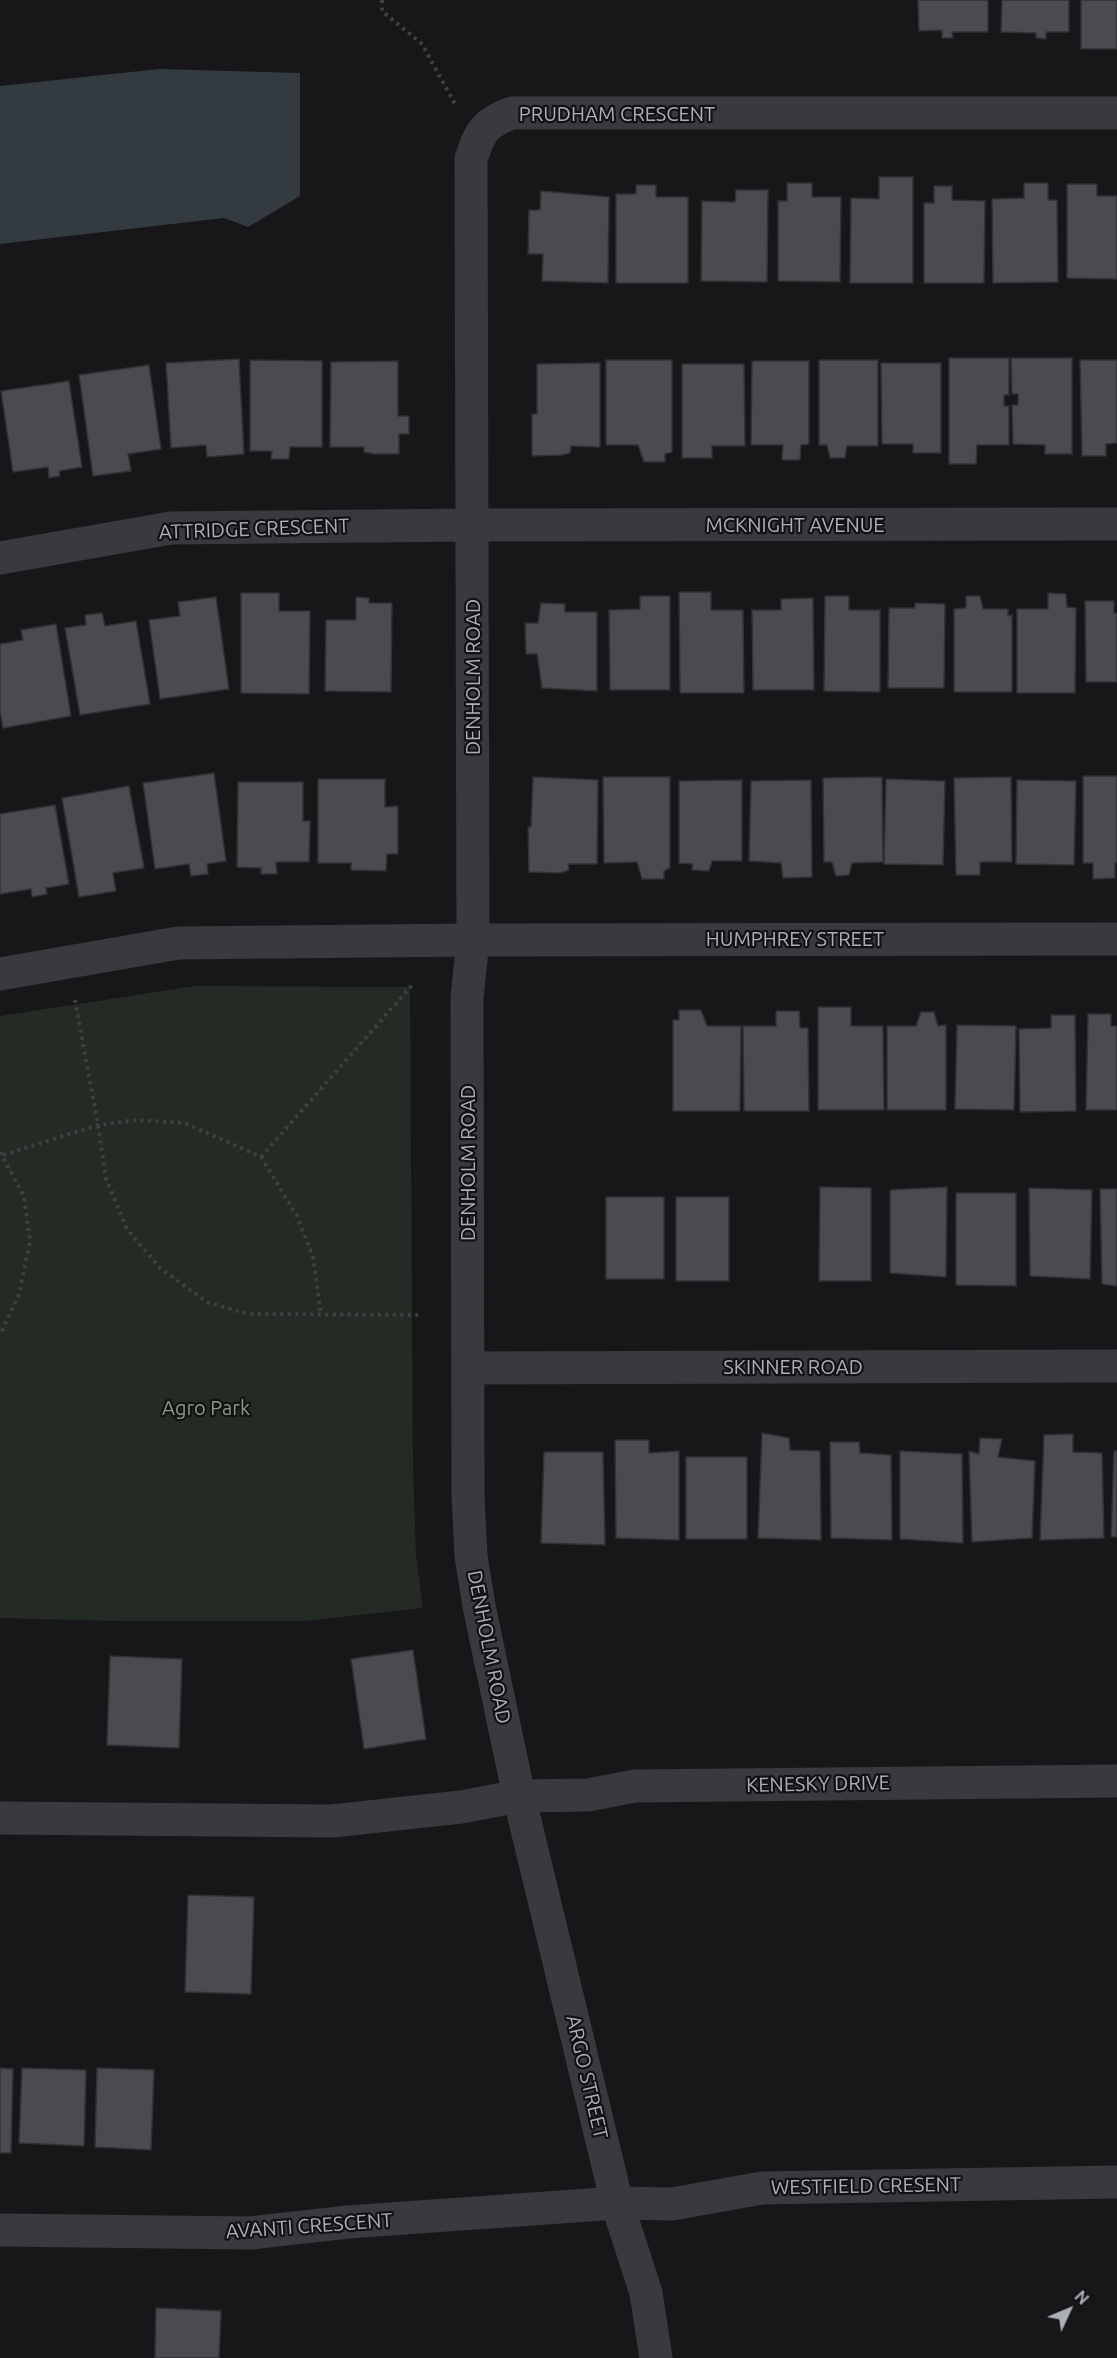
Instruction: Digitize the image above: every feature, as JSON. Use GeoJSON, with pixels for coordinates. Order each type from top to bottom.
{"type":"FeatureCollection","features":[{"type":"Feature","properties":{"kind":"street","name":"PRUDHAM CRESCENT"},"geometry":{"type":"LineString","coordinates":[[473,525],[471,159],[479,135],[493,120],[512,113],[1117,113]]}},
{"type":"Feature","properties":{"kind":"street","name":"MCKNIGHT AVENUE"},"geometry":{"type":"LineString","coordinates":[[473,525],[1117,524]]}},
{"type":"Feature","properties":{"kind":"street","name":"ATTRIDGE CRESCENT"},"geometry":{"type":"LineString","coordinates":[[0,558],[171,528],[473,525]]}},
{"type":"Feature","properties":{"kind":"street","name":"DENHOLM ROAD"},"geometry":{"type":"LineString","coordinates":[[473,525],[473,940],[467,998],[468,1495],[471,1556],[479,1606],[519,1796]]}},
{"type":"Feature","properties":{"kind":"street","name":"HUMPHREY STREET"},"geometry":{"type":"LineString","coordinates":[[473,940],[1117,939]]}},
{"type":"Feature","properties":{"kind":"street"},"geometry":{"type":"LineString","coordinates":[[0,974],[178,943],[473,940]]}},
{"type":"Feature","properties":{"kind":"street","name":"SKINNER ROAD"},"geometry":{"type":"LineString","coordinates":[[469,1368],[1117,1366]]}},
{"type":"Feature","properties":{"kind":"street","name":"KENESKY DRIVE"},"geometry":{"type":"LineString","coordinates":[[519,1796],[588,1795],[635,1786],[1117,1781]]}},
{"type":"Feature","properties":{"kind":"street"},"geometry":{"type":"LineString","coordinates":[[0,1818],[304,1822],[461,1807],[519,1796]]}},
{"type":"Feature","properties":{"kind":"street","name":"ARGO STREET"},"geometry":{"type":"LineString","coordinates":[[519,1796],[617,2203],[646,2293],[656,2358]]}},
{"type":"Feature","properties":{"kind":"street","name":"WESTFIELD CRESENT"},"geometry":{"type":"LineString","coordinates":[[617,2203],[672,2204],[762,2188],[1117,2182]]}},
{"type":"Feature","properties":{"kind":"street","name":"AVANTI CRESCENT"},"geometry":{"type":"LineString","coordinates":[[0,2230],[250,2233],[348,2222],[617,2203]]}},
{"type":"Feature","properties":{"kind":"path"},"geometry":{"type":"LineString","coordinates":[[382,0],[382,11],[422,44],[455,104]]}},
{"type":"Feature","properties":{"kind":"path"},"geometry":{"type":"LineString","coordinates":[[261,1157],[414,983]]}},
{"type":"Feature","properties":{"kind":"path"},"geometry":{"type":"LineString","coordinates":[[75,1000],[99,1125],[106,1179],[127,1229],[160,1268],[207,1302],[248,1314],[418,1315]]}},
{"type":"Feature","properties":{"kind":"path"},"geometry":{"type":"LineString","coordinates":[[0,1335],[19,1294],[30,1241],[24,1196],[1,1153],[99,1125],[137,1120],[185,1123],[261,1157],[297,1216],[313,1257],[321,1315]]}},
{"type":"Feature","properties":{"kind":"green space","name":"Agro Park"},"geometry":{"type":"Polygon","coordinates":[[[195,986],[410,987],[413,1464],[416,1556],[423,1608],[305,1621],[114,1621],[0,1618],[0,1016],[195,986]]]}},
{"type":"Feature","properties":{"kind":"shaded area"},"geometry":{"type":"Polygon","coordinates":[[[159,69],[300,73],[300,196],[248,227],[224,218],[0,244],[0,86],[159,69]]]}},
{"type":"Feature","properties":{"kind":"building"},"geometry":{"type":"Polygon","coordinates":[[[918,0],[988,0],[988,32],[952,32],[953,38],[942,38],[942,30],[919,31],[918,0]]]}},
{"type":"Feature","properties":{"kind":"building"},"geometry":{"type":"Polygon","coordinates":[[[1002,0],[1069,0],[1069,32],[1046,32],[1046,39],[1036,38],[1036,33],[1001,32],[1002,0]]]}},
{"type":"Feature","properties":{"kind":"building"},"geometry":{"type":"Polygon","coordinates":[[[1081,0],[1117,0],[1117,49],[1081,49],[1081,0]]]}},
{"type":"Feature","properties":{"kind":"building"},"geometry":{"type":"Polygon","coordinates":[[[879,177],[913,177],[913,283],[850,283],[851,198],[879,199],[879,177]]]}},
{"type":"Feature","properties":{"kind":"building"},"geometry":{"type":"Polygon","coordinates":[[[787,183],[812,183],[812,197],[841,197],[840,282],[778,281],[778,201],[787,201],[787,183]]]}},
{"type":"Feature","properties":{"kind":"building"},"geometry":{"type":"Polygon","coordinates":[[[1024,183],[1048,183],[1048,200],[1057,200],[1058,282],[993,283],[992,199],[1024,198],[1024,183]]]}},
{"type":"Feature","properties":{"kind":"building"},"geometry":{"type":"Polygon","coordinates":[[[1067,184],[1097,184],[1097,196],[1117,196],[1117,279],[1067,278],[1067,184]]]}},
{"type":"Feature","properties":{"kind":"building"},"geometry":{"type":"Polygon","coordinates":[[[636,185],[656,185],[656,197],[688,197],[688,283],[616,283],[616,194],[636,194],[636,185]]]}},
{"type":"Feature","properties":{"kind":"building"},"geometry":{"type":"Polygon","coordinates":[[[934,186],[952,186],[952,200],[985,201],[984,283],[924,283],[924,203],[934,203],[934,186]]]}},
{"type":"Feature","properties":{"kind":"building"},"geometry":{"type":"Polygon","coordinates":[[[736,190],[768,190],[767,282],[701,281],[702,201],[735,202],[736,190]]]}},
{"type":"Feature","properties":{"kind":"building"},"geometry":{"type":"Polygon","coordinates":[[[541,191],[609,197],[608,283],[542,281],[543,254],[528,254],[529,210],[540,210],[541,191]]]}},
{"type":"Feature","properties":{"kind":"building"},"geometry":{"type":"Polygon","coordinates":[[[949,358],[1009,358],[1009,395],[1004,395],[1004,406],[1009,406],[1009,445],[977,445],[976,464],[949,464],[949,358]]]}},
{"type":"Feature","properties":{"kind":"building"},"geometry":{"type":"Polygon","coordinates":[[[1011,358],[1072,358],[1072,454],[1045,454],[1045,445],[1013,444],[1012,405],[1018,405],[1018,394],[1012,394],[1011,358]]]}},
{"type":"Feature","properties":{"kind":"building"},"geometry":{"type":"Polygon","coordinates":[[[239,359],[244,454],[207,457],[206,445],[171,448],[166,363],[239,359]]]}},
{"type":"Feature","properties":{"kind":"building"},"geometry":{"type":"Polygon","coordinates":[[[250,360],[322,361],[322,447],[290,447],[289,459],[271,459],[272,451],[250,451],[250,360]]]}},
{"type":"Feature","properties":{"kind":"building"},"geometry":{"type":"Polygon","coordinates":[[[606,360],[672,360],[672,452],[665,454],[665,462],[644,462],[638,445],[606,445],[606,360]]]}},
{"type":"Feature","properties":{"kind":"building"},"geometry":{"type":"Polygon","coordinates":[[[819,360],[878,360],[878,446],[847,446],[845,458],[830,458],[827,445],[819,445],[819,360]]]}},
{"type":"Feature","properties":{"kind":"building"},"geometry":{"type":"Polygon","coordinates":[[[1080,360],[1117,360],[1117,443],[1106,444],[1106,456],[1082,456],[1080,360]]]}},
{"type":"Feature","properties":{"kind":"building"},"geometry":{"type":"Polygon","coordinates":[[[398,361],[398,416],[409,416],[409,434],[399,434],[399,454],[364,452],[364,447],[330,447],[331,362],[398,361]]]}},
{"type":"Feature","properties":{"kind":"building"},"geometry":{"type":"Polygon","coordinates":[[[752,361],[809,361],[809,444],[801,445],[800,460],[782,460],[783,445],[751,445],[752,361]]]}},
{"type":"Feature","properties":{"kind":"building"},"geometry":{"type":"Polygon","coordinates":[[[600,363],[600,447],[571,446],[570,453],[532,456],[532,414],[537,414],[537,364],[600,363]]]}},
{"type":"Feature","properties":{"kind":"building"},"geometry":{"type":"Polygon","coordinates":[[[881,363],[941,363],[941,453],[913,453],[913,444],[882,444],[881,363]]]}},
{"type":"Feature","properties":{"kind":"building"},"geometry":{"type":"Polygon","coordinates":[[[682,364],[744,364],[745,446],[712,446],[712,458],[682,458],[682,364]]]}},
{"type":"Feature","properties":{"kind":"building"},"geometry":{"type":"Polygon","coordinates":[[[149,365],[161,449],[128,454],[131,471],[93,476],[79,375],[149,365]]]}},
{"type":"Feature","properties":{"kind":"building"},"geometry":{"type":"Polygon","coordinates":[[[69,381],[82,467],[59,471],[60,476],[49,478],[48,467],[13,472],[1,391],[69,381]]]}},
{"type":"Feature","properties":{"kind":"building"},"geometry":{"type":"Polygon","coordinates":[[[679,592],[711,592],[711,610],[743,610],[744,693],[680,693],[679,592]]]}},
{"type":"Feature","properties":{"kind":"building"},"geometry":{"type":"Polygon","coordinates":[[[241,593],[279,593],[279,611],[310,611],[309,694],[241,693],[241,593]]]}},
{"type":"Feature","properties":{"kind":"building"},"geometry":{"type":"Polygon","coordinates":[[[1048,593],[1066,594],[1067,607],[1076,608],[1075,693],[1017,693],[1017,609],[1048,609],[1048,593]]]}},
{"type":"Feature","properties":{"kind":"building"},"geometry":{"type":"Polygon","coordinates":[[[640,596],[670,596],[670,690],[610,690],[609,610],[640,609],[640,596]]]}},
{"type":"Feature","properties":{"kind":"building"},"geometry":{"type":"Polygon","coordinates":[[[825,596],[849,596],[849,610],[880,610],[880,692],[824,691],[825,596]]]}},
{"type":"Feature","properties":{"kind":"building"},"geometry":{"type":"Polygon","coordinates":[[[966,596],[980,596],[983,609],[1008,609],[1008,616],[1012,615],[1012,692],[954,692],[954,609],[966,608],[966,596]]]}},
{"type":"Feature","properties":{"kind":"building"},"geometry":{"type":"Polygon","coordinates":[[[216,597],[229,689],[160,699],[149,620],[180,616],[178,602],[216,597]]]}},
{"type":"Feature","properties":{"kind":"building"},"geometry":{"type":"Polygon","coordinates":[[[356,597],[369,598],[369,603],[392,603],[391,692],[325,691],[326,620],[356,620],[356,597]]]}},
{"type":"Feature","properties":{"kind":"building"},"geometry":{"type":"Polygon","coordinates":[[[813,598],[814,690],[753,690],[752,610],[781,610],[781,599],[813,598]]]}},
{"type":"Feature","properties":{"kind":"building"},"geometry":{"type":"Polygon","coordinates":[[[1085,601],[1114,601],[1114,613],[1117,613],[1117,682],[1086,682],[1085,601]]]}},
{"type":"Feature","properties":{"kind":"building"},"geometry":{"type":"Polygon","coordinates":[[[541,603],[565,604],[565,612],[597,612],[597,691],[542,688],[537,654],[526,654],[525,623],[538,623],[541,603]]]}},
{"type":"Feature","properties":{"kind":"building"},"geometry":{"type":"Polygon","coordinates":[[[915,603],[945,604],[944,688],[888,688],[889,608],[915,608],[915,603]]]}},
{"type":"Feature","properties":{"kind":"building"},"geometry":{"type":"Polygon","coordinates":[[[102,613],[105,626],[136,621],[150,704],[80,715],[65,628],[86,625],[85,615],[102,613]]]}},
{"type":"Feature","properties":{"kind":"building"},"geometry":{"type":"Polygon","coordinates":[[[56,624],[71,716],[3,728],[0,711],[0,644],[23,640],[21,630],[56,624]]]}},
{"type":"Feature","properties":{"kind":"building"},"geometry":{"type":"Polygon","coordinates":[[[214,773],[226,861],[207,864],[208,874],[191,876],[189,864],[155,869],[143,783],[214,773]]]}},
{"type":"Feature","properties":{"kind":"building"},"geometry":{"type":"Polygon","coordinates":[[[1083,776],[1117,776],[1115,878],[1093,879],[1093,863],[1083,863],[1083,776]]]}},
{"type":"Feature","properties":{"kind":"building"},"geometry":{"type":"Polygon","coordinates":[[[533,777],[598,780],[597,864],[568,864],[569,870],[560,873],[529,872],[528,827],[531,827],[533,777]]]}},
{"type":"Feature","properties":{"kind":"building"},"geometry":{"type":"Polygon","coordinates":[[[603,777],[670,777],[670,868],[664,871],[664,879],[642,879],[637,862],[604,863],[603,777]]]}},
{"type":"Feature","properties":{"kind":"building"},"geometry":{"type":"Polygon","coordinates":[[[882,777],[883,862],[852,863],[849,875],[836,876],[832,862],[824,862],[823,778],[882,777]]]}},
{"type":"Feature","properties":{"kind":"building"},"geometry":{"type":"Polygon","coordinates":[[[1011,777],[1012,862],[980,862],[980,875],[956,875],[954,778],[1011,777]]]}},
{"type":"Feature","properties":{"kind":"building"},"geometry":{"type":"Polygon","coordinates":[[[318,779],[385,779],[385,807],[398,806],[398,854],[387,854],[386,871],[351,870],[351,863],[318,863],[318,779]]]}},
{"type":"Feature","properties":{"kind":"building"},"geometry":{"type":"Polygon","coordinates":[[[886,779],[945,781],[943,865],[884,864],[886,779]]]}},
{"type":"Feature","properties":{"kind":"building"},"geometry":{"type":"Polygon","coordinates":[[[742,780],[742,861],[712,861],[709,871],[692,870],[693,864],[679,863],[679,781],[742,780]]]}},
{"type":"Feature","properties":{"kind":"building"},"geometry":{"type":"Polygon","coordinates":[[[811,780],[812,877],[783,878],[781,863],[749,861],[751,781],[811,780]]]}},
{"type":"Feature","properties":{"kind":"building"},"geometry":{"type":"Polygon","coordinates":[[[1017,780],[1076,781],[1074,865],[1016,864],[1017,780]]]}},
{"type":"Feature","properties":{"kind":"building"},"geometry":{"type":"Polygon","coordinates":[[[238,782],[303,782],[303,821],[310,821],[309,862],[276,862],[277,874],[261,874],[261,868],[237,867],[238,782]]]}},
{"type":"Feature","properties":{"kind":"building"},"geometry":{"type":"Polygon","coordinates":[[[129,786],[144,868],[113,873],[116,891],[79,897],[62,798],[129,786]]]}},
{"type":"Feature","properties":{"kind":"building"},"geometry":{"type":"Polygon","coordinates":[[[55,805],[69,884],[46,888],[47,894],[32,897],[31,889],[0,894],[0,814],[55,805]]]}},
{"type":"Feature","properties":{"kind":"building"},"geometry":{"type":"Polygon","coordinates":[[[818,1007],[851,1007],[851,1026],[883,1026],[884,1110],[818,1110],[818,1007]]]}},
{"type":"Feature","properties":{"kind":"building"},"geometry":{"type":"Polygon","coordinates":[[[679,1010],[701,1010],[707,1026],[741,1026],[740,1111],[673,1111],[673,1020],[679,1020],[679,1010]]]}},
{"type":"Feature","properties":{"kind":"building"},"geometry":{"type":"Polygon","coordinates":[[[776,1011],[799,1011],[800,1028],[808,1028],[809,1111],[744,1111],[743,1026],[776,1026],[776,1011]]]}},
{"type":"Feature","properties":{"kind":"building"},"geometry":{"type":"Polygon","coordinates":[[[921,1012],[934,1012],[938,1026],[946,1025],[946,1110],[887,1110],[887,1026],[916,1026],[921,1012]]]}},
{"type":"Feature","properties":{"kind":"building"},"geometry":{"type":"Polygon","coordinates":[[[1088,1014],[1111,1014],[1111,1026],[1117,1026],[1117,1110],[1086,1110],[1088,1014]]]}},
{"type":"Feature","properties":{"kind":"building"},"geometry":{"type":"Polygon","coordinates":[[[1051,1015],[1075,1015],[1076,1111],[1020,1112],[1019,1029],[1051,1028],[1051,1015]]]}},
{"type":"Feature","properties":{"kind":"building"},"geometry":{"type":"Polygon","coordinates":[[[957,1025],[1016,1026],[1014,1110],[955,1109],[957,1025]]]}},
{"type":"Feature","properties":{"kind":"building"},"geometry":{"type":"Polygon","coordinates":[[[820,1187],[871,1188],[871,1281],[819,1281],[820,1187]]]}},
{"type":"Feature","properties":{"kind":"building"},"geometry":{"type":"Polygon","coordinates":[[[947,1187],[946,1277],[890,1273],[890,1190],[947,1187]]]}},
{"type":"Feature","properties":{"kind":"building"},"geometry":{"type":"Polygon","coordinates":[[[1029,1188],[1092,1190],[1090,1279],[1030,1276],[1029,1188]]]}},
{"type":"Feature","properties":{"kind":"building"},"geometry":{"type":"Polygon","coordinates":[[[1100,1189],[1117,1189],[1117,1286],[1102,1284],[1100,1189]]]}},
{"type":"Feature","properties":{"kind":"building"},"geometry":{"type":"Polygon","coordinates":[[[956,1193],[1016,1193],[1016,1286],[956,1285],[956,1193]]]}},
{"type":"Feature","properties":{"kind":"building"},"geometry":{"type":"Polygon","coordinates":[[[606,1197],[664,1197],[664,1279],[606,1279],[606,1197]]]}},
{"type":"Feature","properties":{"kind":"building"},"geometry":{"type":"Polygon","coordinates":[[[676,1197],[729,1197],[729,1281],[676,1281],[676,1197]]]}},
{"type":"Feature","properties":{"kind":"building"},"geometry":{"type":"Polygon","coordinates":[[[762,1433],[789,1438],[790,1450],[820,1451],[821,1540],[758,1538],[762,1433]]]}},
{"type":"Feature","properties":{"kind":"building"},"geometry":{"type":"Polygon","coordinates":[[[1073,1434],[1073,1452],[1102,1453],[1104,1538],[1040,1540],[1044,1435],[1073,1434]]]}},
{"type":"Feature","properties":{"kind":"building"},"geometry":{"type":"Polygon","coordinates":[[[980,1438],[1002,1439],[998,1457],[1035,1461],[1032,1538],[972,1542],[969,1451],[979,1454],[980,1438]]]}},
{"type":"Feature","properties":{"kind":"building"},"geometry":{"type":"Polygon","coordinates":[[[615,1440],[649,1440],[649,1453],[679,1451],[679,1540],[616,1538],[615,1440]]]}},
{"type":"Feature","properties":{"kind":"building"},"geometry":{"type":"Polygon","coordinates":[[[830,1442],[859,1442],[860,1453],[891,1455],[892,1540],[831,1538],[830,1442]]]}},
{"type":"Feature","properties":{"kind":"building"},"geometry":{"type":"Polygon","coordinates":[[[900,1451],[962,1454],[963,1543],[900,1539],[900,1451]]]}},
{"type":"Feature","properties":{"kind":"building"},"geometry":{"type":"Polygon","coordinates":[[[1114,1451],[1117,1451],[1117,1537],[1111,1537],[1114,1451]]]}},
{"type":"Feature","properties":{"kind":"building"},"geometry":{"type":"Polygon","coordinates":[[[544,1452],[603,1452],[605,1545],[541,1543],[544,1452]]]}},
{"type":"Feature","properties":{"kind":"building"},"geometry":{"type":"Polygon","coordinates":[[[686,1457],[747,1457],[747,1539],[686,1539],[686,1457]]]}},
{"type":"Feature","properties":{"kind":"building"},"geometry":{"type":"Polygon","coordinates":[[[413,1650],[426,1739],[364,1749],[351,1659],[413,1650]]]}},
{"type":"Feature","properties":{"kind":"building"},"geometry":{"type":"Polygon","coordinates":[[[110,1656],[182,1659],[179,1748],[107,1745],[110,1656]]]}},
{"type":"Feature","properties":{"kind":"building"},"geometry":{"type":"Polygon","coordinates":[[[188,1895],[254,1897],[251,1994],[185,1992],[188,1895]]]}},
{"type":"Feature","properties":{"kind":"building"},"geometry":{"type":"Polygon","coordinates":[[[0,2068],[13,2069],[11,2153],[0,2153],[0,2068]]]}},
{"type":"Feature","properties":{"kind":"building"},"geometry":{"type":"Polygon","coordinates":[[[22,2068],[86,2070],[84,2146],[19,2143],[22,2068]]]}},
{"type":"Feature","properties":{"kind":"building"},"geometry":{"type":"Polygon","coordinates":[[[97,2068],[154,2070],[151,2150],[95,2147],[97,2068]]]}},
{"type":"Feature","properties":{"kind":"building"},"geometry":{"type":"Polygon","coordinates":[[[156,2308],[221,2311],[219,2358],[155,2358],[156,2308]]]}}]}
